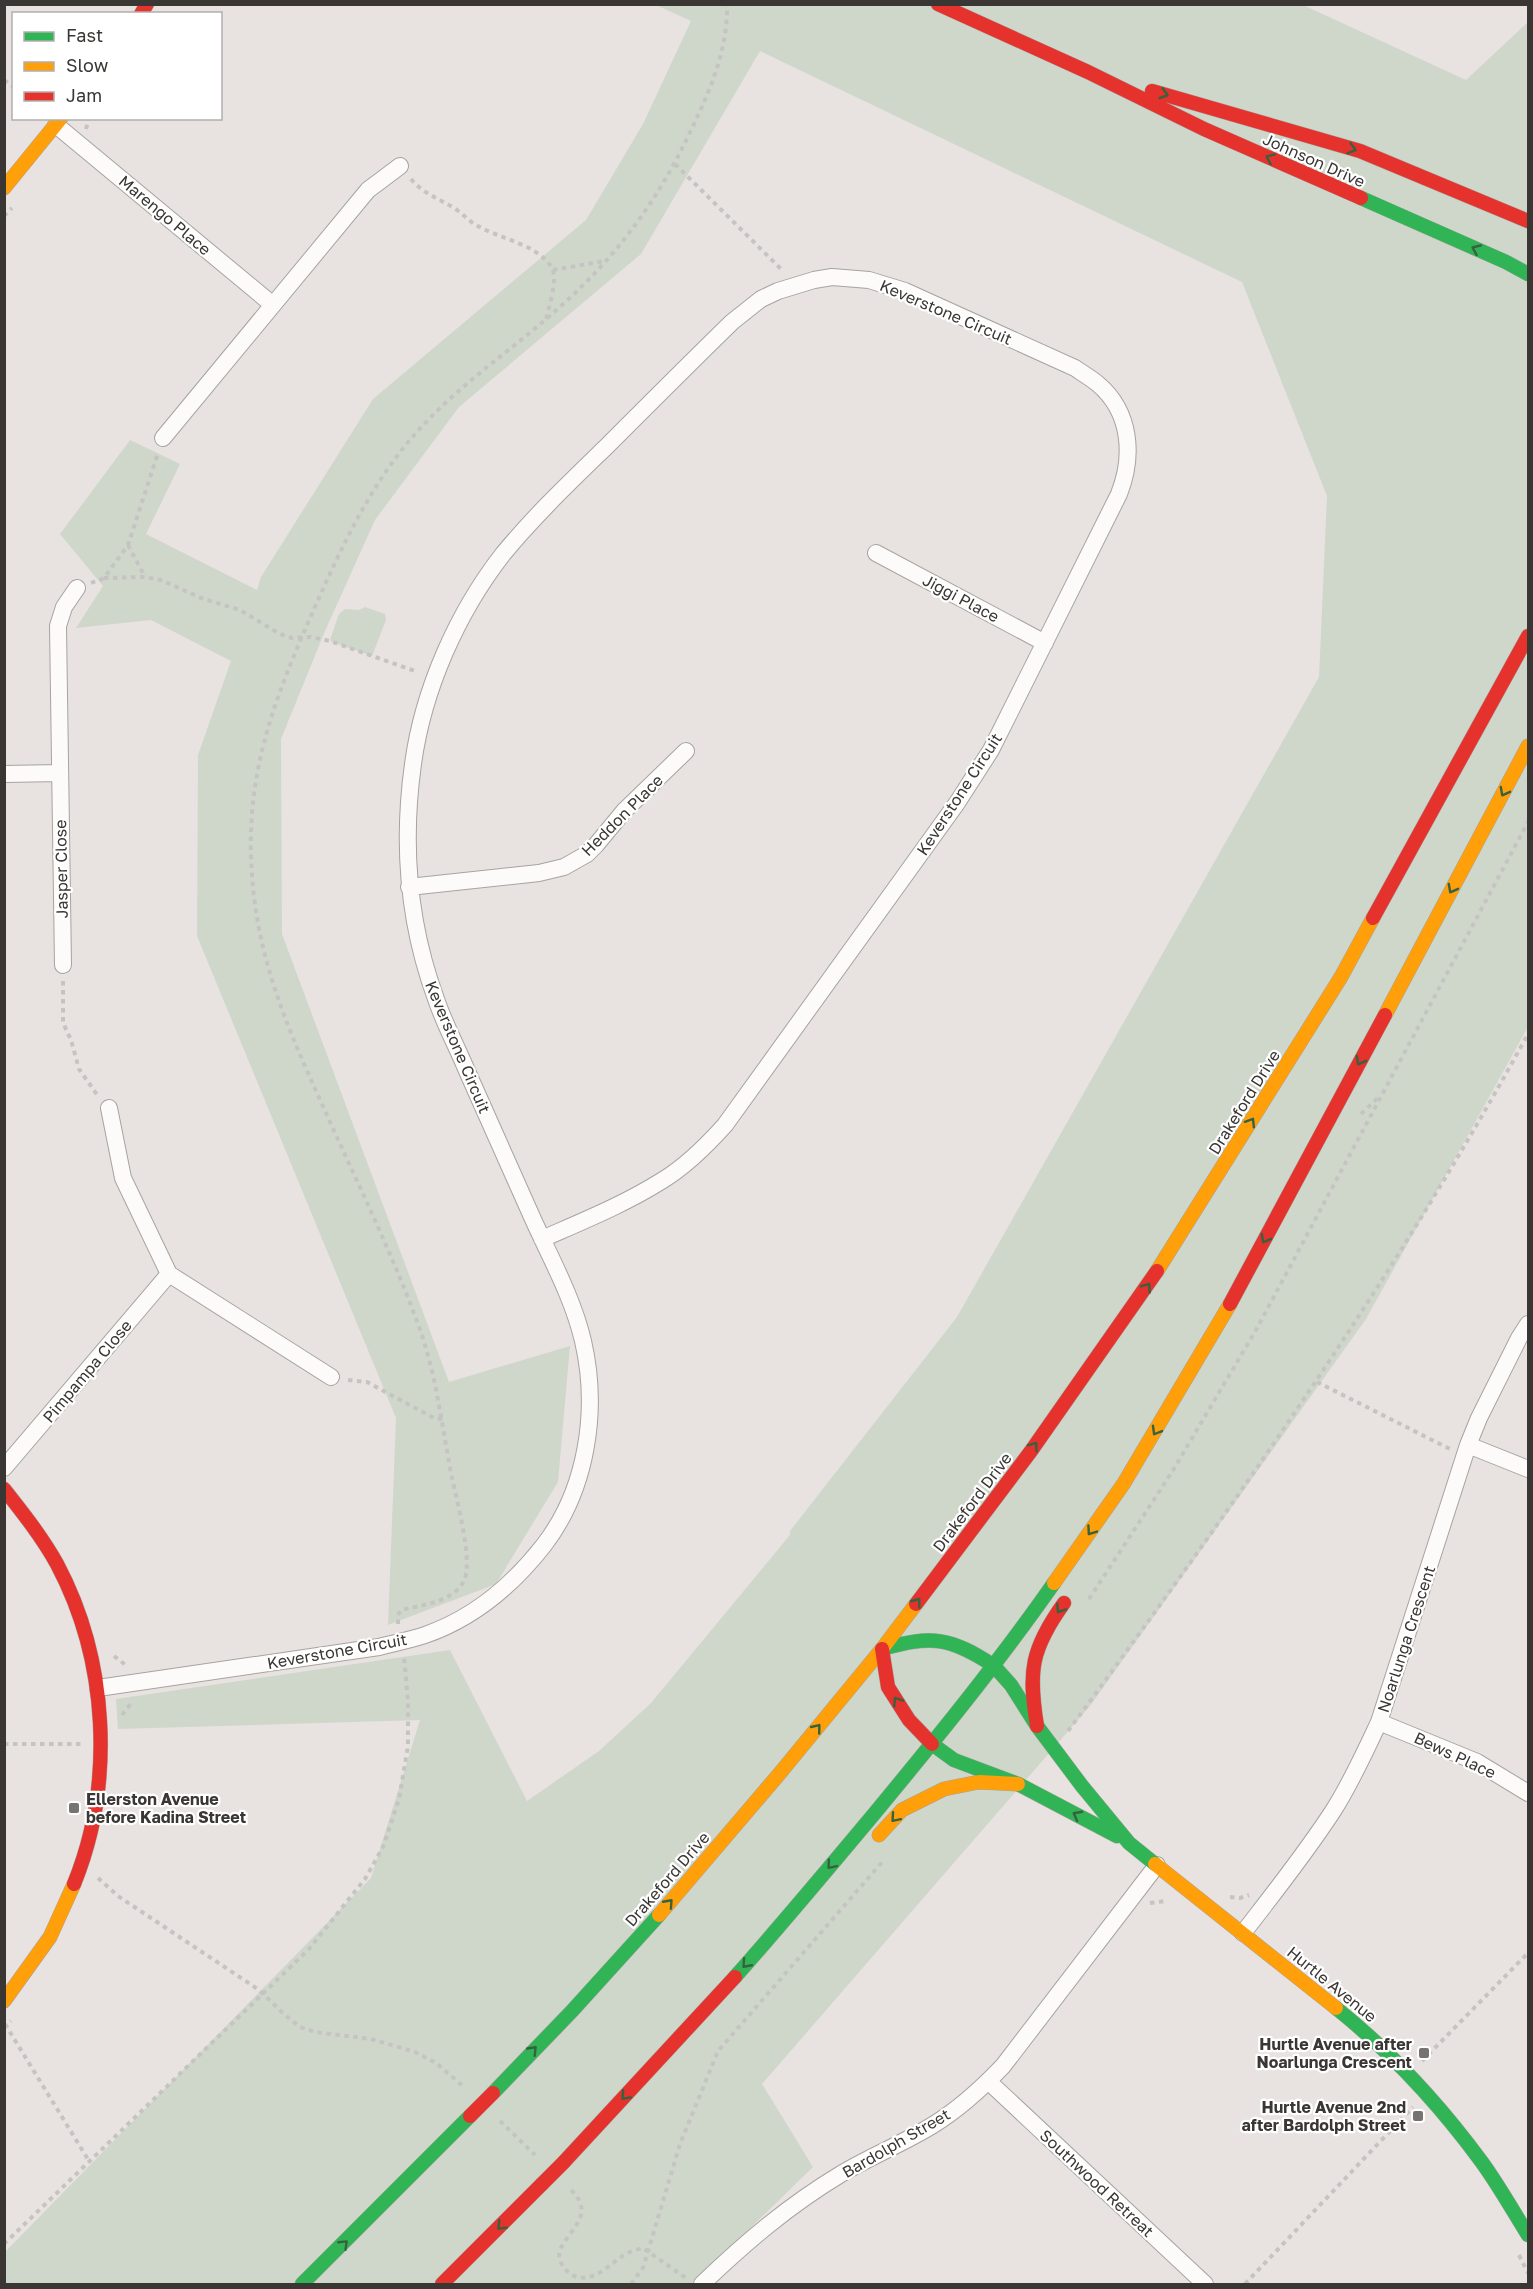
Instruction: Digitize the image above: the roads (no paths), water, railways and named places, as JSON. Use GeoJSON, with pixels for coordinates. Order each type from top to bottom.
{"type":"FeatureCollection","features":[{"type":"Feature","properties":{"kind":"main road","name":"Johnson Drive"},"geometry":{"type":"LineString","coordinates":[[938,4],[1088,72],[1204,129],[1506,262],[1528,274]]}},
{"type":"Feature","properties":{"kind":"main road","name":"Johnson Drive"},"geometry":{"type":"LineString","coordinates":[[1088,72],[1360,151],[1528,221]]}},
{"type":"Feature","properties":{"kind":"main road"},"geometry":{"type":"LineString","coordinates":[[4,188],[59,122]]}},
{"type":"Feature","properties":{"kind":"main road","name":"Drakeford Drive"},"geometry":{"type":"LineString","coordinates":[[302,2284],[493,2093],[572,2011],[678,1894],[882,1648],[1031,1451],[1172,1250],[1341,977],[1528,636]]}},
{"type":"Feature","properties":{"kind":"main road"},"geometry":{"type":"LineString","coordinates":[[442,2284],[563,2163],[785,1921],[994,1666],[1124,1483],[1227,1310],[1528,746]]}},
{"type":"Feature","properties":{"kind":"main road"},"geometry":{"type":"LineString","coordinates":[[1109,1528],[1124,1483]]}},
{"type":"Feature","properties":{"kind":"main road"},"geometry":{"type":"LineString","coordinates":[[4,1489],[33,1524],[63,1575],[84,1630],[98,1688],[101,1744],[96,1812],[86,1853],[62,1916],[27,1973],[4,2001]]}},
{"type":"Feature","properties":{"kind":"main road"},"geometry":{"type":"LineString","coordinates":[[1037,1726],[1031,1693],[1033,1664],[1040,1640],[1071,1592]]}},
{"type":"Feature","properties":{"kind":"main road","name":"Hurtle Avenue"},"geometry":{"type":"LineString","coordinates":[[1129,1843],[1105,1816],[1037,1726],[1011,1685],[994,1666],[960,1644],[944,1640],[919,1640],[882,1648],[888,1687],[909,1720],[932,1744],[954,1760],[1018,1784],[1129,1843],[1367,2033],[1418,2084],[1482,2162],[1528,2235]]}},
{"type":"Feature","properties":{"kind":"main road"},"geometry":{"type":"LineString","coordinates":[[873,1843],[902,1809],[944,1789],[979,1782],[1018,1784]]}},
{"type":"Feature","properties":{"kind":"main road"},"geometry":{"type":"LineString","coordinates":[[785,1921],[822,1900]]}},
{"type":"Feature","properties":{"kind":"street","name":"Marengo Place"},"geometry":{"type":"LineString","coordinates":[[59,122],[273,305]]}},
{"type":"Feature","properties":{"kind":"street"},"geometry":{"type":"LineString","coordinates":[[162,438],[368,190],[400,166]]}},
{"type":"Feature","properties":{"kind":"street","name":"Keverstone Circuit"},"geometry":{"type":"LineString","coordinates":[[98,1688],[379,1647],[402,1651],[425,1635],[467,1616],[506,1588],[523,1572],[552,1535],[564,1514],[581,1470],[591,1401],[583,1339],[569,1301],[436,1000],[419,945],[410,887],[407,823],[414,760],[429,697],[452,638],[467,609],[502,556],[544,508],[732,322],[761,299],[791,286],[832,277],[869,280],[905,291],[1075,368],[1099,384],[1117,406],[1127,434],[1129,448],[1126,477],[991,750],[957,804],[725,1125],[706,1145],[664,1179],[617,1206],[542,1239]]}},
{"type":"Feature","properties":{"kind":"street","name":"Jiggi Place"},"geometry":{"type":"LineString","coordinates":[[876,553],[1045,643]]}},
{"type":"Feature","properties":{"kind":"street","name":"Jasper Close"},"geometry":{"type":"LineString","coordinates":[[63,965],[58,626],[64,606],[77,588]]}},
{"type":"Feature","properties":{"kind":"street","name":"Heddon Place"},"geometry":{"type":"LineString","coordinates":[[410,887],[539,873],[564,867],[587,854],[624,810],[686,751]]}},
{"type":"Feature","properties":{"kind":"street"},"geometry":{"type":"LineString","coordinates":[[4,774],[60,773]]}},
{"type":"Feature","properties":{"kind":"street"},"geometry":{"type":"LineString","coordinates":[[109,1108],[123,1178],[169,1274],[331,1377]]}},
{"type":"Feature","properties":{"kind":"street","name":"Pimpampa Close"},"geometry":{"type":"LineString","coordinates":[[4,1468],[169,1274]]}},
{"type":"Feature","properties":{"kind":"street","name":"Noarlunga Crescent"},"geometry":{"type":"LineString","coordinates":[[1243,1933],[1334,1810],[1366,1752],[1379,1722],[1467,1451],[1484,1408],[1528,1324]]}},
{"type":"Feature","properties":{"kind":"street"},"geometry":{"type":"LineString","coordinates":[[1467,1451],[1528,1469]]}},
{"type":"Feature","properties":{"kind":"street","name":"Bews Place"},"geometry":{"type":"LineString","coordinates":[[1379,1722],[1477,1762],[1528,1793]]}},
{"type":"Feature","properties":{"kind":"street","name":"Bardolph Street"},"geometry":{"type":"LineString","coordinates":[[702,2284],[762,2228],[788,2208],[842,2173],[932,2126],[988,2082],[1003,2066],[1157,1865]]}},
{"type":"Feature","properties":{"kind":"street","name":"Southwood Retreat"},"geometry":{"type":"LineString","coordinates":[[988,2082],[1205,2284]]}},
{"type":"Feature","properties":{"kind":"place","name":"Ellerston Avenue before Kadina Street"},"geometry":{"type":"Point","coordinates":[74,1808]}},
{"type":"Feature","properties":{"kind":"place","name":"Hurtle Avenue after Noarlunga Crescent"},"geometry":{"type":"Point","coordinates":[1424,2053]}},
{"type":"Feature","properties":{"kind":"place","name":"Hurtle Avenue 2nd after Bardolph Street"},"geometry":{"type":"Point","coordinates":[1418,2116]}}]}
